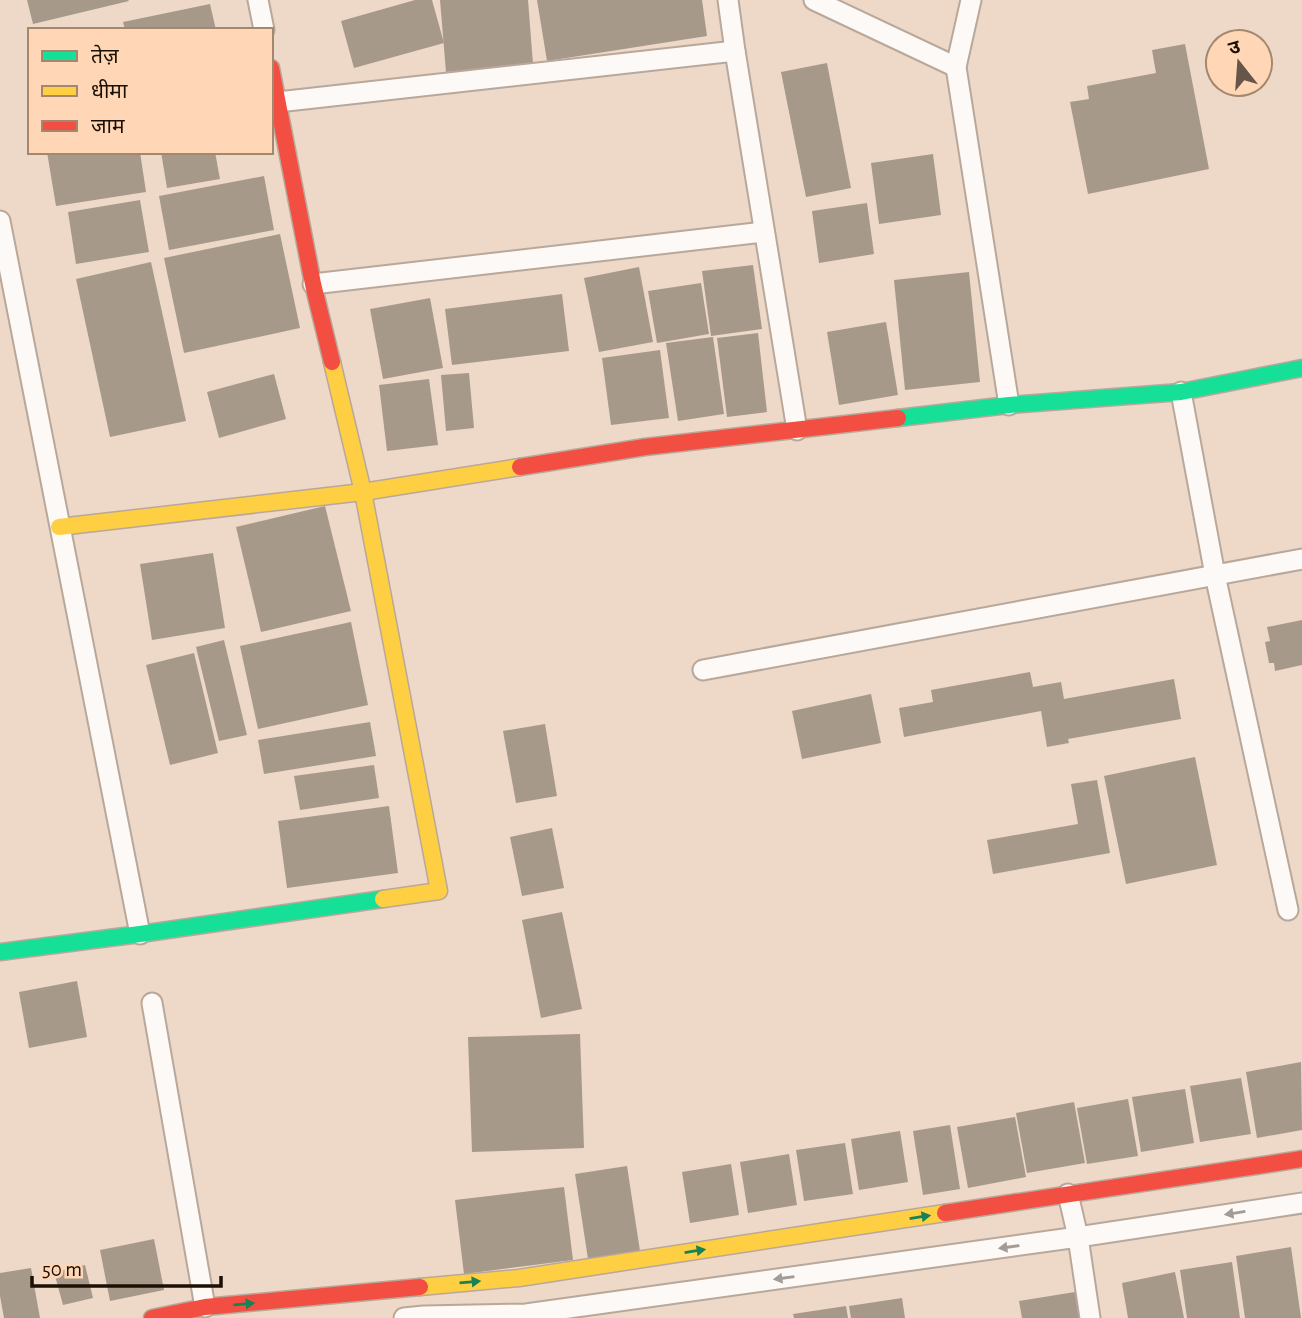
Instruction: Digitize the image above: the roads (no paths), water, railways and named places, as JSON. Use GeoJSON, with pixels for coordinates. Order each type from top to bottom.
{"type":"FeatureCollection","features":[{"type":"Feature","properties":{"kind":"street"},"geometry":{"type":"LineString","coordinates":[[258,0],[264,28]]}},
{"type":"Feature","properties":{"kind":"street"},"geometry":{"type":"LineString","coordinates":[[728,0],[734,51],[797,430]]}},
{"type":"Feature","properties":{"kind":"street"},"geometry":{"type":"LineString","coordinates":[[814,0],[956,67]]}},
{"type":"Feature","properties":{"kind":"street"},"geometry":{"type":"LineString","coordinates":[[971,0],[956,67],[1009,405]]}},
{"type":"Feature","properties":{"kind":"street"},"geometry":{"type":"LineString","coordinates":[[278,102],[734,51]]}},
{"type":"Feature","properties":{"kind":"street"},"geometry":{"type":"LineString","coordinates":[[0,952],[439,891],[363,492],[313,284],[273,78]]}},
{"type":"Feature","properties":{"kind":"street"},"geometry":{"type":"LineString","coordinates":[[0,221],[140,933]]}},
{"type":"Feature","properties":{"kind":"street"},"geometry":{"type":"LineString","coordinates":[[313,284],[764,232]]}},
{"type":"Feature","properties":{"kind":"street"},"geometry":{"type":"LineString","coordinates":[[59,527],[363,492],[645,447],[1009,405],[1181,392],[1302,368]]}},
{"type":"Feature","properties":{"kind":"street"},"geometry":{"type":"LineString","coordinates":[[1181,392],[1215,575],[1289,909]]}},
{"type":"Feature","properties":{"kind":"street"},"geometry":{"type":"LineString","coordinates":[[703,670],[1302,559]]}},
{"type":"Feature","properties":{"kind":"street"},"geometry":{"type":"LineString","coordinates":[[152,1003],[205,1307]]}},
{"type":"Feature","properties":{"kind":"street"},"geometry":{"type":"LineString","coordinates":[[152,1318],[205,1307],[519,1278],[1302,1158]]}},
{"type":"Feature","properties":{"kind":"street"},"geometry":{"type":"LineString","coordinates":[[1068,1194],[1078,1237],[1090,1318]]}},
{"type":"Feature","properties":{"kind":"street"},"geometry":{"type":"LineString","coordinates":[[404,1318],[526,1316],[1302,1203]]}}]}
